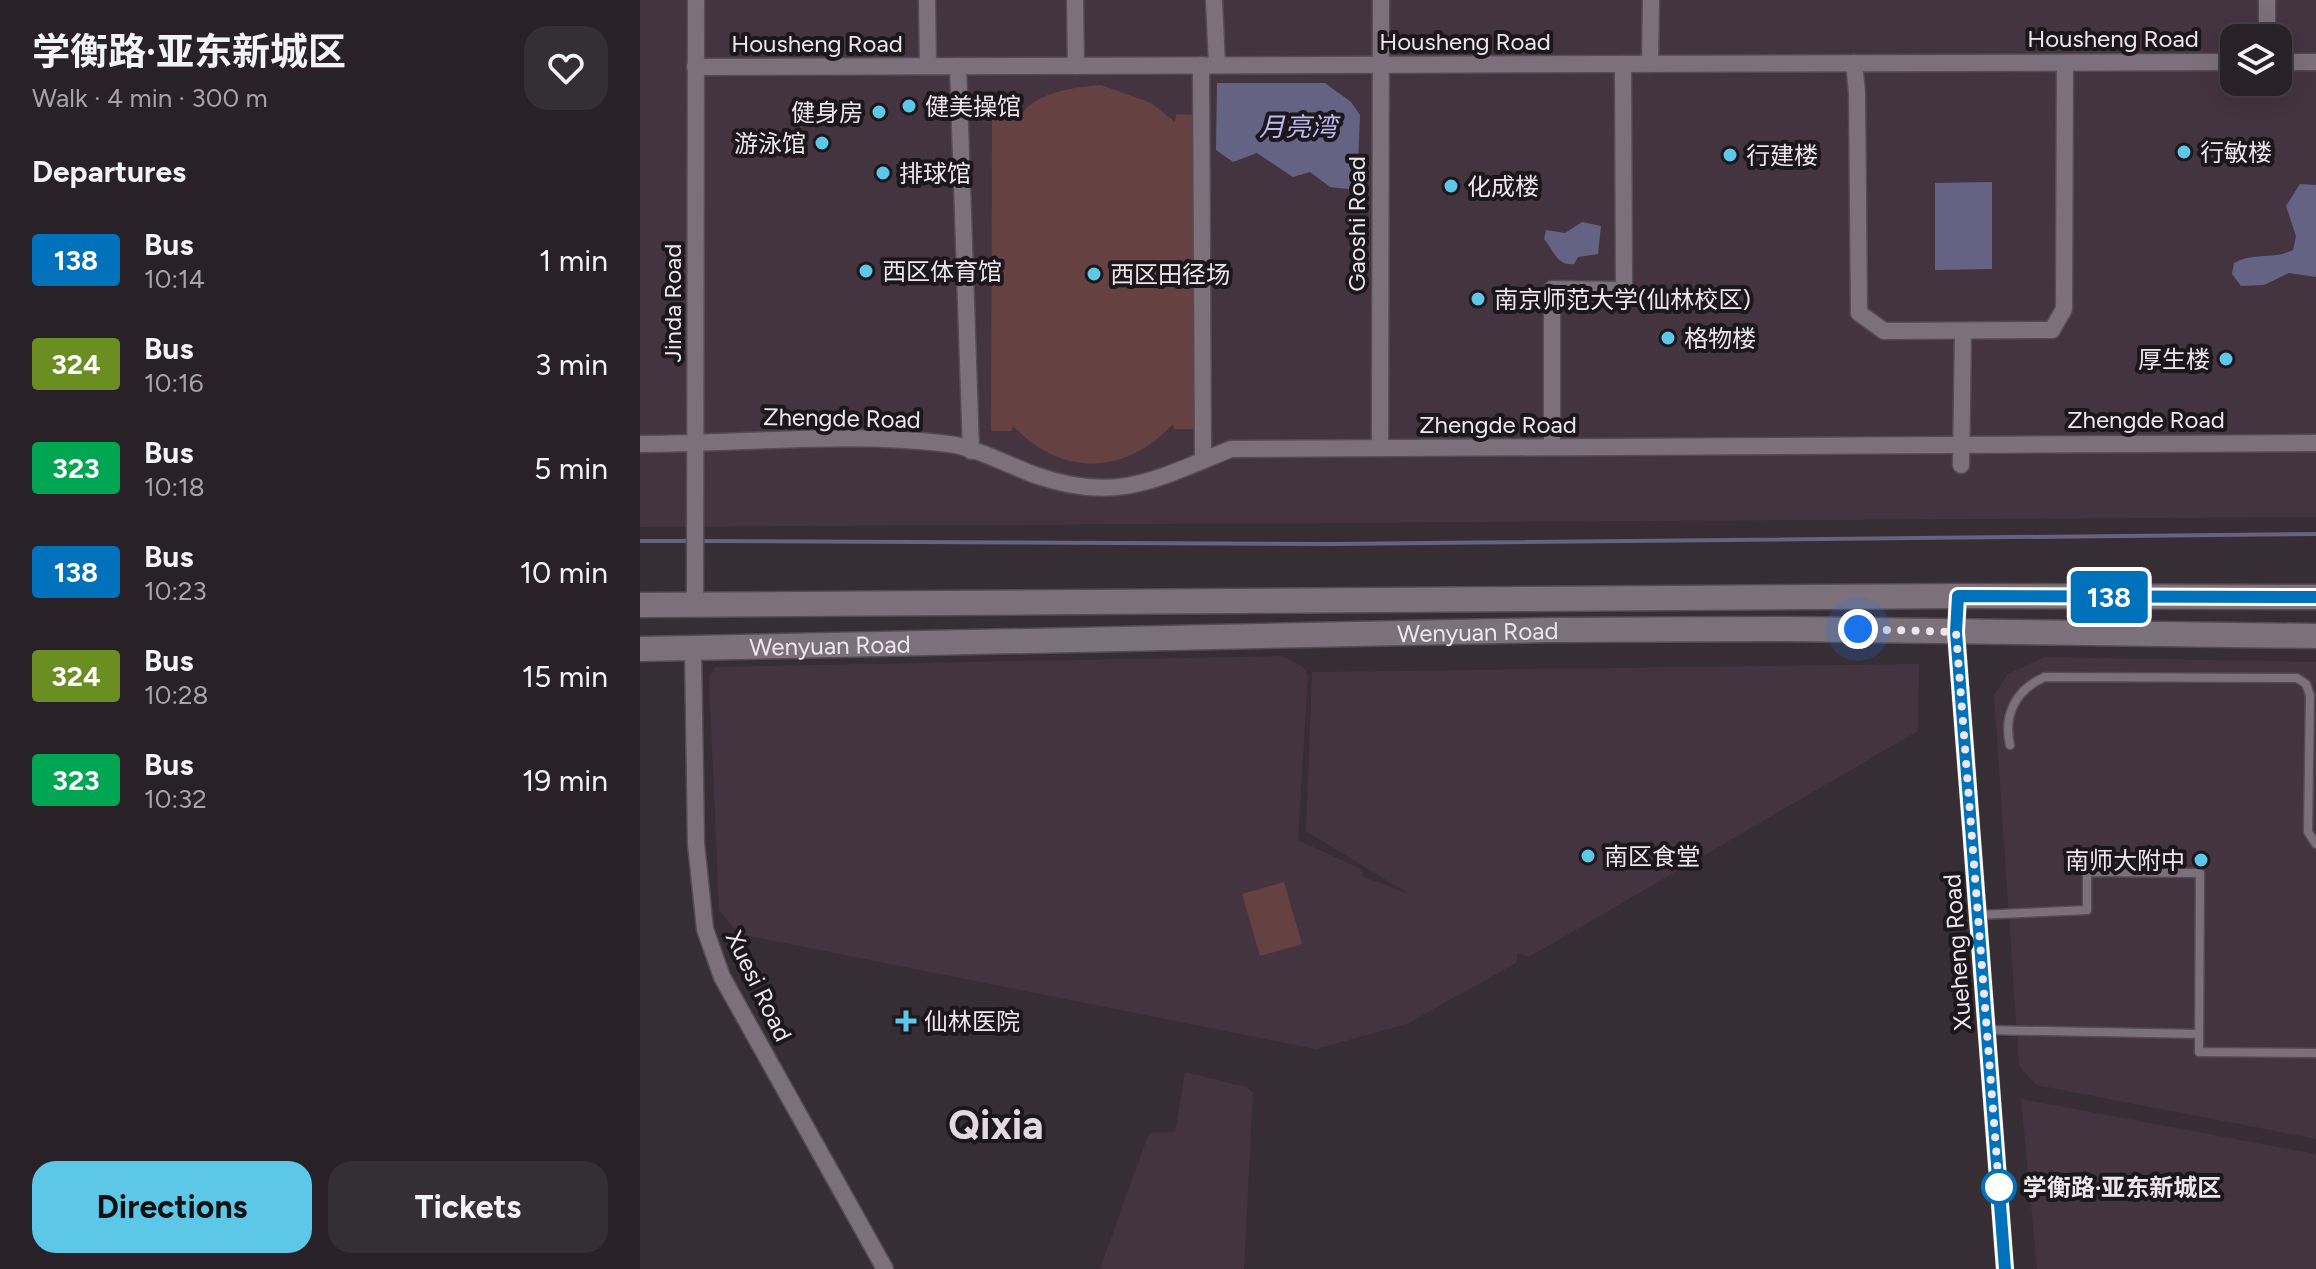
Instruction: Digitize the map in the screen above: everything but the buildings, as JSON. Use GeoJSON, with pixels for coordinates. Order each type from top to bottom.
{"type":"FeatureCollection","features":[{"type":"Feature","properties":{"kind":"main road","name":"Wenyuan Road"},"geometry":{"type":"LineString","coordinates":[[640,605],[1958,596],[2316,597]]}},
{"type":"Feature","properties":{"kind":"main road"},"geometry":{"type":"LineString","coordinates":[[693,648],[695,605]]}},
{"type":"Feature","properties":{"kind":"main road","name":"Wenyuan Road"},"geometry":{"type":"LineString","coordinates":[[640,649],[1567,630],[2316,636]]}},
{"type":"Feature","properties":{"kind":"street","name":"Jinda Road"},"geometry":{"type":"LineString","coordinates":[[695,605],[696,0]]}},
{"type":"Feature","properties":{"kind":"street"},"geometry":{"type":"LineString","coordinates":[[927,0],[928,66]]}},
{"type":"Feature","properties":{"kind":"street"},"geometry":{"type":"LineString","coordinates":[[1075,0],[1076,66]]}},
{"type":"Feature","properties":{"kind":"street"},"geometry":{"type":"LineString","coordinates":[[1203,460],[1209,65],[1214,0]]}},
{"type":"Feature","properties":{"kind":"street","name":"Gaoshi Road"},"geometry":{"type":"LineString","coordinates":[[1380,448],[1381,0]]}},
{"type":"Feature","properties":{"kind":"street"},"geometry":{"type":"LineString","coordinates":[[1650,64],[1651,0]]}},
{"type":"Feature","properties":{"kind":"street"},"geometry":{"type":"LineString","coordinates":[[2267,0],[2267,24]]}},
{"type":"Feature","properties":{"kind":"street","name":"Housheng Road"},"geometry":{"type":"LineString","coordinates":[[695,67],[2220,62]]}},
{"type":"Feature","properties":{"kind":"street"},"geometry":{"type":"LineString","coordinates":[[2292,62],[2316,62]]}},
{"type":"Feature","properties":{"kind":"street"},"geometry":{"type":"LineString","coordinates":[[1854,63],[1859,313],[1884,331],[1963,332],[2052,330],[2064,309],[2065,63]]}},
{"type":"Feature","properties":{"kind":"street"},"geometry":{"type":"LineString","coordinates":[[1552,447],[1552,289],[1624,290],[1623,64]]}},
{"type":"Feature","properties":{"kind":"street"},"geometry":{"type":"LineString","coordinates":[[958,66],[971,451]]}},
{"type":"Feature","properties":{"kind":"street"},"geometry":{"type":"LineString","coordinates":[[1961,465],[1963,332]]}},
{"type":"Feature","properties":{"kind":"street","name":"Zhengde Road"},"geometry":{"type":"LineString","coordinates":[[640,444],[859,438],[952,445],[1057,483],[1103,490],[1134,488],[1231,449],[2316,443]]}},
{"type":"Feature","properties":{"kind":"street","name":"Xueheng Road"},"geometry":{"type":"LineString","coordinates":[[1958,596],[1956,632],[2005,1269]]}},
{"type":"Feature","properties":{"kind":"street","name":"Xuesi Road"},"geometry":{"type":"LineString","coordinates":[[693,648],[695,805],[705,929],[722,977],[885,1269]]}},
{"type":"Feature","properties":{"kind":"lane"},"geometry":{"type":"LineString","coordinates":[[2010,745],[2008,723],[2014,702],[2028,686],[2045,677],[2297,678],[2306,684],[2310,695],[2308,832],[2316,844]]}},
{"type":"Feature","properties":{"kind":"lane"},"geometry":{"type":"LineString","coordinates":[[1978,915],[2087,910],[2087,872],[2200,873],[2199,1052],[2316,1053]]}},
{"type":"Feature","properties":{"kind":"lane"},"geometry":{"type":"LineString","coordinates":[[1987,1030],[2199,1034]]}},
{"type":"Feature","properties":{"kind":"shaded area","name":"南京师范大学(仙林校区)"},"geometry":{"type":"Polygon","coordinates":[[[640,0],[2316,0],[2316,517],[640,527],[640,0]]]}},
{"type":"Feature","properties":{"kind":"shaded area","name":"西区田径场"},"geometry":{"type":"Polygon","coordinates":[[[1101,85],[1151,103],[1175,122],[1176,114],[1197,115],[1196,429],[1174,429],[1173,424],[1134,453],[1114,461],[1093,464],[1052,455],[1013,426],[1011,431],[991,431],[992,113],[1015,113],[1016,122],[1022,112],[1041,98],[1065,90],[1101,85]]]}},
{"type":"Feature","properties":{"kind":"shaded area"},"geometry":{"type":"Polygon","coordinates":[[[1282,656],[1302,666],[1308,675],[1298,840],[1363,870],[1362,876],[1409,894],[1306,831],[1312,672],[1919,664],[1918,731],[1529,957],[1518,953],[1516,963],[1407,1024],[1316,1049],[745,935],[733,928],[719,910],[709,677],[715,667],[1282,656]]]}},
{"type":"Feature","properties":{"kind":"shaded area"},"geometry":{"type":"Polygon","coordinates":[[[2044,657],[2316,662],[2316,1139],[2036,1085],[2019,1066],[1994,695],[2008,674],[2044,657]]]}},
{"type":"Feature","properties":{"kind":"shaded area"},"geometry":{"type":"Polygon","coordinates":[[[1284,882],[1302,944],[1260,956],[1242,894],[1284,882]]]}},
{"type":"Feature","properties":{"kind":"shaded area"},"geometry":{"type":"Polygon","coordinates":[[[1185,1072],[1246,1087],[1253,1092],[1244,1269],[1100,1269],[1147,1138],[1151,1133],[1175,1132],[1185,1072]]]}},
{"type":"Feature","properties":{"kind":"shaded area"},"geometry":{"type":"Polygon","coordinates":[[[2021,1099],[2316,1154],[2316,1269],[2037,1269],[2021,1099]]]}},
{"type":"Feature","properties":{"kind":"water","name":"月亮湾"},"geometry":{"type":"Polygon","coordinates":[[[1217,83],[1325,83],[1351,102],[1360,115],[1357,190],[1330,187],[1310,172],[1293,177],[1257,153],[1233,162],[1216,150],[1217,83]]]}},
{"type":"Feature","properties":{"kind":"water"},"geometry":{"type":"Polygon","coordinates":[[[1992,182],[1992,269],[1935,270],[1935,183],[1992,182]]]}},
{"type":"Feature","properties":{"kind":"water"},"geometry":{"type":"Polygon","coordinates":[[[2300,184],[2316,185],[2316,277],[2289,273],[2264,285],[2241,286],[2232,274],[2234,263],[2293,250],[2296,236],[2286,206],[2300,184]]]}},
{"type":"Feature","properties":{"kind":"water"},"geometry":{"type":"Polygon","coordinates":[[[1582,222],[1601,226],[1598,254],[1578,257],[1574,264],[1563,262],[1544,239],[1546,230],[1565,233],[1582,222]]]}},
{"type":"Feature","properties":{"kind":"waterway"},"geometry":{"type":"LineString","coordinates":[[698,541],[1332,544],[2316,534]]}},
{"type":"Feature","properties":{"kind":"waterway"},"geometry":{"type":"LineString","coordinates":[[640,541],[690,541]]}},
{"type":"Feature","properties":{"kind":"bus line","name":"138"},"geometry":{"type":"LineString","coordinates":[[2005,1269],[1956,632],[1958,596],[2316,597]]}},
{"type":"Feature","properties":{"kind":"place","name":"健美操馆"},"geometry":{"type":"Point","coordinates":[909,106]}},
{"type":"Feature","properties":{"kind":"place","name":"健身房"},"geometry":{"type":"Point","coordinates":[879,112]}},
{"type":"Feature","properties":{"kind":"place","name":"游泳馆"},"geometry":{"type":"Point","coordinates":[822,143]}},
{"type":"Feature","properties":{"kind":"place","name":"行敏楼"},"geometry":{"type":"Point","coordinates":[2184,152]}},
{"type":"Feature","properties":{"kind":"place","name":"行建楼"},"geometry":{"type":"Point","coordinates":[1730,155]}},
{"type":"Feature","properties":{"kind":"place","name":"排球馆"},"geometry":{"type":"Point","coordinates":[883,173]}},
{"type":"Feature","properties":{"kind":"place","name":"化成楼"},"geometry":{"type":"Point","coordinates":[1451,186]}},
{"type":"Feature","properties":{"kind":"place","name":"西区体育馆"},"geometry":{"type":"Point","coordinates":[866,271]}},
{"type":"Feature","properties":{"kind":"place","name":"西区田径场"},"geometry":{"type":"Point","coordinates":[1094,274]}},
{"type":"Feature","properties":{"kind":"place","name":"南京师范大学(仙林校区)"},"geometry":{"type":"Point","coordinates":[1478,299]}},
{"type":"Feature","properties":{"kind":"place","name":"格物楼"},"geometry":{"type":"Point","coordinates":[1668,338]}},
{"type":"Feature","properties":{"kind":"place","name":"厚生楼"},"geometry":{"type":"Point","coordinates":[2226,359]}},
{"type":"Feature","properties":{"kind":"place","name":"南区食堂"},"geometry":{"type":"Point","coordinates":[1588,856]}},
{"type":"Feature","properties":{"kind":"place","name":"南师大附中"},"geometry":{"type":"Point","coordinates":[2201,860]}},
{"type":"Feature","properties":{"kind":"place","name":"仙林医院"},"geometry":{"type":"Point","coordinates":[906,1021]}},
{"type":"Feature","properties":{"kind":"place","name":"学衡路·亚东新城区"},"geometry":{"type":"Point","coordinates":[1999,1187]}},
{"type":"Feature","properties":{"kind":"district","name":"Qixia"},"geometry":{"type":"Point","coordinates":[996,1125]}},
{"type":"Feature","properties":{"kind":"route"},"geometry":{"type":"LineString","coordinates":[[1858,629],[1956,632],[1999,1187]]}}]}
